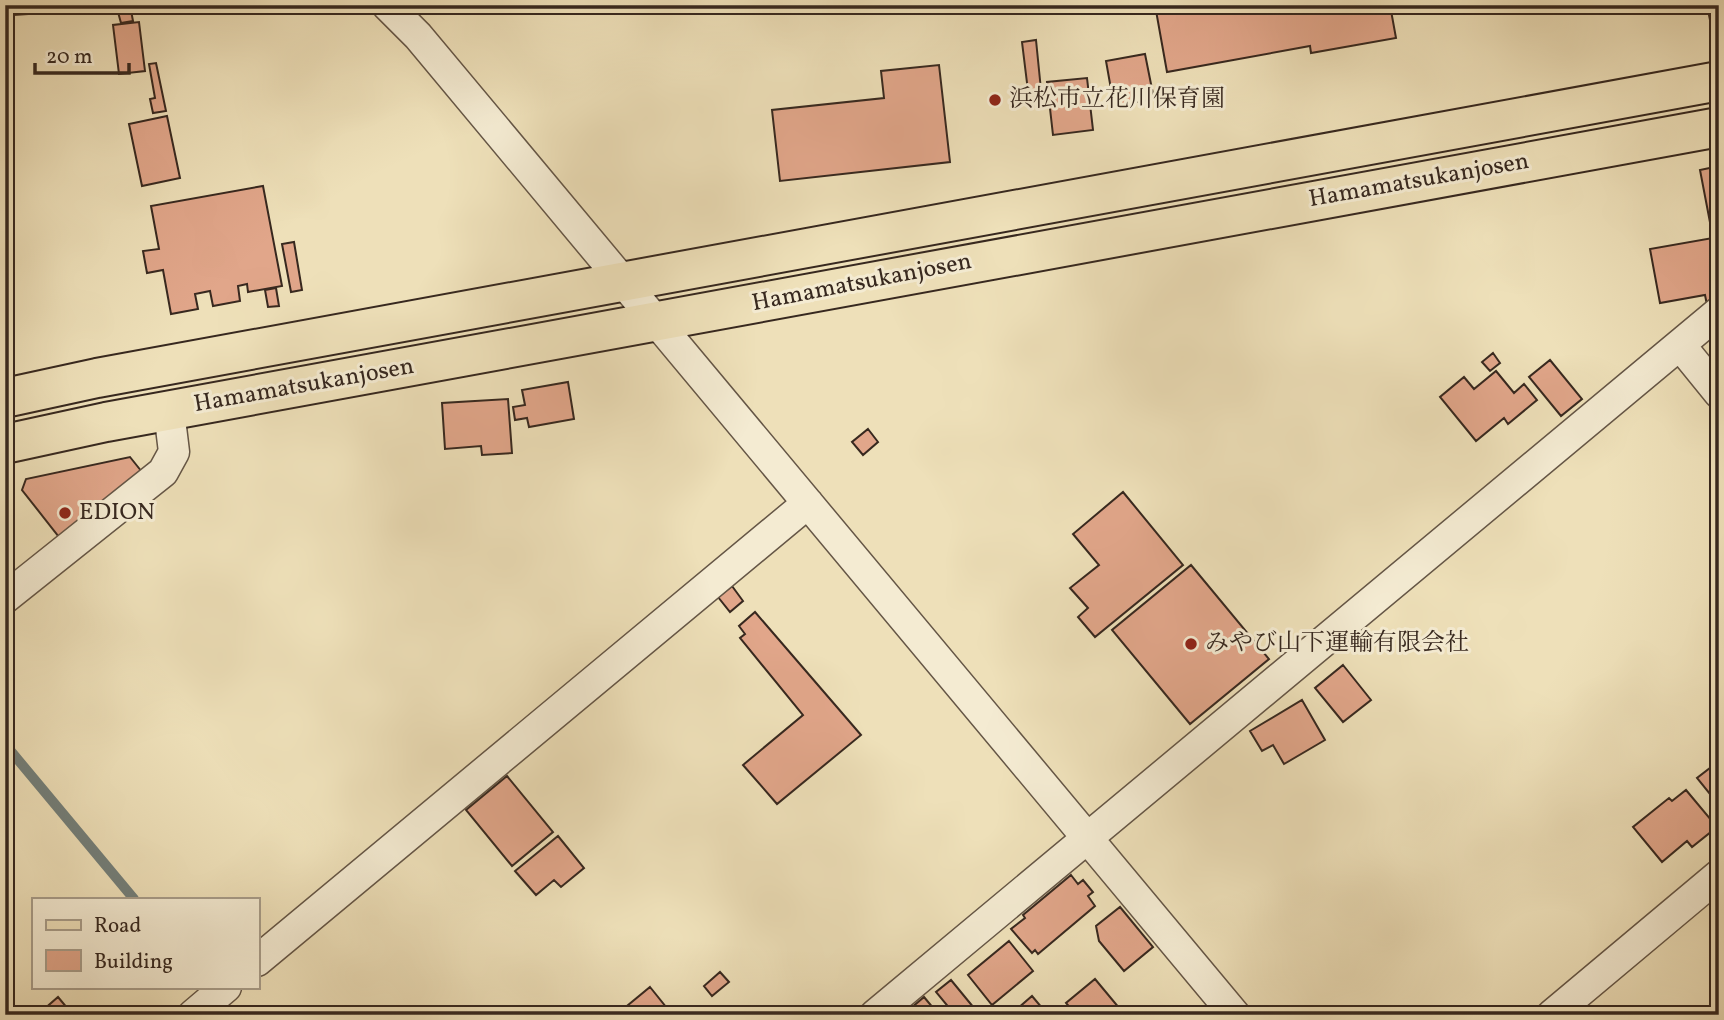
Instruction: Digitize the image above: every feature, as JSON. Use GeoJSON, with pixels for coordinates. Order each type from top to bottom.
{"type":"FeatureCollection","features":[{"type":"Feature","properties":{"kind":"main road","name":"Hamamatsukanjosen"},"geometry":{"type":"LineString","coordinates":[[5,398],[97,378],[1719,82]]}},
{"type":"Feature","properties":{"kind":"main road","name":"Hamamatsukanjosen"},"geometry":{"type":"LineString","coordinates":[[5,444],[169,411],[1719,127]]}},
{"type":"Feature","properties":{"kind":"street"},"geometry":{"type":"LineString","coordinates":[[387,5],[418,36],[1235,1015]]}},
{"type":"Feature","properties":{"kind":"street"},"geometry":{"type":"LineString","coordinates":[[875,1015],[1719,312]]}},
{"type":"Feature","properties":{"kind":"street"},"geometry":{"type":"LineString","coordinates":[[1680,345],[1719,393]]}},
{"type":"Feature","properties":{"kind":"street"},"geometry":{"type":"LineString","coordinates":[[5,598],[163,472],[174,452],[169,411]]}},
{"type":"Feature","properties":{"kind":"street"},"geometry":{"type":"LineString","coordinates":[[259,959],[808,503]]}},
{"type":"Feature","properties":{"kind":"street"},"geometry":{"type":"LineString","coordinates":[[1552,1015],[1719,875]]}},
{"type":"Feature","properties":{"kind":"street"},"geometry":{"type":"LineString","coordinates":[[193,1015],[225,988]]}},
{"type":"Feature","properties":{"kind":"building"},"geometry":{"type":"Polygon","coordinates":[[[13,5],[73,5],[74,11],[14,15],[13,5]]]}},
{"type":"Feature","properties":{"kind":"building"},"geometry":{"type":"Polygon","coordinates":[[[80,5],[130,5],[133,21],[121,23],[118,12],[81,14],[80,5]]]}},
{"type":"Feature","properties":{"kind":"building"},"geometry":{"type":"Polygon","coordinates":[[[1155,5],[1390,5],[1396,38],[1311,53],[1310,46],[1167,72],[1155,5]]]}},
{"type":"Feature","properties":{"kind":"building"},"geometry":{"type":"Polygon","coordinates":[[[1707,5],[1719,5],[1719,39],[1714,40],[1707,5]]]}},
{"type":"Feature","properties":{"kind":"building"},"geometry":{"type":"Polygon","coordinates":[[[139,22],[145,71],[119,74],[113,25],[139,22]]]}},
{"type":"Feature","properties":{"kind":"building"},"geometry":{"type":"Polygon","coordinates":[[[1036,40],[1041,90],[1028,91],[1022,42],[1036,40]]]}},
{"type":"Feature","properties":{"kind":"building"},"geometry":{"type":"Polygon","coordinates":[[[1145,54],[1154,99],[1114,106],[1106,61],[1145,54]]]}},
{"type":"Feature","properties":{"kind":"building"},"geometry":{"type":"Polygon","coordinates":[[[156,63],[166,111],[153,113],[150,99],[155,98],[149,64],[156,63]]]}},
{"type":"Feature","properties":{"kind":"building"},"geometry":{"type":"Polygon","coordinates":[[[939,65],[950,162],[780,181],[772,110],[884,98],[881,71],[939,65]]]}},
{"type":"Feature","properties":{"kind":"building"},"geometry":{"type":"Polygon","coordinates":[[[1087,78],[1093,130],[1053,135],[1047,82],[1087,78]]]}},
{"type":"Feature","properties":{"kind":"building"},"geometry":{"type":"Polygon","coordinates":[[[167,116],[180,178],[142,186],[129,124],[167,116]]]}},
{"type":"Feature","properties":{"kind":"building"},"geometry":{"type":"Polygon","coordinates":[[[1719,166],[1719,295],[1707,305],[1705,295],[1660,303],[1650,249],[1713,238],[1700,170],[1719,166]]]}},
{"type":"Feature","properties":{"kind":"building"},"geometry":{"type":"Polygon","coordinates":[[[263,186],[282,286],[248,292],[247,284],[238,286],[240,301],[213,306],[210,291],[195,294],[198,309],[171,314],[163,270],[147,273],[143,251],[159,249],[151,206],[263,186]]]}},
{"type":"Feature","properties":{"kind":"building"},"geometry":{"type":"Polygon","coordinates":[[[294,242],[302,290],[291,292],[282,244],[294,242]]]}},
{"type":"Feature","properties":{"kind":"building"},"geometry":{"type":"Polygon","coordinates":[[[276,288],[279,306],[268,307],[265,290],[276,288]]]}},
{"type":"Feature","properties":{"kind":"building"},"geometry":{"type":"Polygon","coordinates":[[[1493,353],[1500,363],[1490,371],[1482,362],[1493,353]]]}},
{"type":"Feature","properties":{"kind":"building"},"geometry":{"type":"Polygon","coordinates":[[[1550,360],[1582,399],[1561,416],[1529,377],[1550,360]]]}},
{"type":"Feature","properties":{"kind":"building"},"geometry":{"type":"Polygon","coordinates":[[[1496,371],[1514,393],[1524,384],[1537,400],[1508,424],[1504,418],[1476,441],[1440,397],[1464,377],[1474,389],[1496,371]]]}},
{"type":"Feature","properties":{"kind":"building"},"geometry":{"type":"Polygon","coordinates":[[[568,382],[574,419],[529,427],[527,418],[515,420],[513,407],[525,405],[522,390],[568,382]]]}},
{"type":"Feature","properties":{"kind":"building"},"geometry":{"type":"Polygon","coordinates":[[[508,399],[512,453],[482,455],[481,446],[445,449],[442,403],[508,399]]]}},
{"type":"Feature","properties":{"kind":"building"},"geometry":{"type":"Polygon","coordinates":[[[868,429],[878,442],[863,455],[852,442],[868,429]]]}},
{"type":"Feature","properties":{"kind":"building","name":"EDION"},"geometry":{"type":"Polygon","coordinates":[[[130,457],[142,472],[59,537],[22,490],[26,479],[130,457]]]}},
{"type":"Feature","properties":{"kind":"building"},"geometry":{"type":"Polygon","coordinates":[[[1123,492],[1183,565],[1095,637],[1078,617],[1088,608],[1070,588],[1099,565],[1073,534],[1123,492]]]}},
{"type":"Feature","properties":{"kind":"building"},"geometry":{"type":"Polygon","coordinates":[[[1191,565],[1269,659],[1190,724],[1112,630],[1191,565]]]}},
{"type":"Feature","properties":{"kind":"building"},"geometry":{"type":"Polygon","coordinates":[[[732,586],[743,601],[730,612],[718,597],[732,586]]]}},
{"type":"Feature","properties":{"kind":"building"},"geometry":{"type":"Polygon","coordinates":[[[755,612],[861,735],[777,804],[743,765],[803,715],[740,638],[745,634],[739,626],[755,612]]]}},
{"type":"Feature","properties":{"kind":"building"},"geometry":{"type":"Polygon","coordinates":[[[1343,665],[1371,700],[1343,722],[1315,688],[1343,665]]]}},
{"type":"Feature","properties":{"kind":"building"},"geometry":{"type":"Polygon","coordinates":[[[1302,700],[1325,740],[1284,764],[1273,745],[1262,751],[1250,731],[1302,700]]]}},
{"type":"Feature","properties":{"kind":"building"},"geometry":{"type":"Polygon","coordinates":[[[1719,761],[1719,804],[1718,804],[1697,778],[1719,761]]]}},
{"type":"Feature","properties":{"kind":"building"},"geometry":{"type":"Polygon","coordinates":[[[507,776],[553,832],[512,866],[466,810],[507,776]]]}},
{"type":"Feature","properties":{"kind":"building"},"geometry":{"type":"Polygon","coordinates":[[[1686,790],[1717,827],[1692,847],[1687,841],[1662,862],[1633,827],[1669,798],[1672,801],[1686,790]]]}},
{"type":"Feature","properties":{"kind":"building"},"geometry":{"type":"Polygon","coordinates":[[[558,836],[584,868],[561,887],[554,880],[536,895],[515,871],[558,836]]]}},
{"type":"Feature","properties":{"kind":"building"},"geometry":{"type":"Polygon","coordinates":[[[1071,875],[1078,884],[1083,880],[1093,892],[1088,896],[1095,906],[1038,954],[1035,950],[1032,953],[1011,929],[1025,918],[1023,915],[1071,875]]]}},
{"type":"Feature","properties":{"kind":"building"},"geometry":{"type":"Polygon","coordinates":[[[1120,907],[1153,947],[1124,971],[1099,941],[1096,926],[1120,907]]]}},
{"type":"Feature","properties":{"kind":"building"},"geometry":{"type":"Polygon","coordinates":[[[1009,941],[1033,971],[992,1005],[968,975],[1009,941]]]}},
{"type":"Feature","properties":{"kind":"building"},"geometry":{"type":"Polygon","coordinates":[[[720,972],[729,982],[712,996],[704,986],[720,972]]]}},
{"type":"Feature","properties":{"kind":"building"},"geometry":{"type":"Polygon","coordinates":[[[1095,979],[1125,1015],[1076,1015],[1066,1003],[1095,979]]]}},
{"type":"Feature","properties":{"kind":"building"},"geometry":{"type":"Polygon","coordinates":[[[951,980],[974,1008],[966,1015],[955,1015],[936,992],[951,980]]]}},
{"type":"Feature","properties":{"kind":"building"},"geometry":{"type":"Polygon","coordinates":[[[650,987],[670,1012],[667,1015],[616,1015],[650,987]]]}},
{"type":"Feature","properties":{"kind":"building"},"geometry":{"type":"Polygon","coordinates":[[[1032,996],[1048,1015],[1010,1015],[1032,996]]]}},
{"type":"Feature","properties":{"kind":"building"},"geometry":{"type":"Polygon","coordinates":[[[58,997],[73,1015],[45,1015],[42,1011],[58,997]]]}},
{"type":"Feature","properties":{"kind":"building"},"geometry":{"type":"Polygon","coordinates":[[[924,997],[939,1015],[903,1015],[924,997]]]}},
{"type":"Feature","properties":{"kind":"waterway"},"geometry":{"type":"LineString","coordinates":[[5,753],[9,749],[133,898]]}},
{"type":"Feature","properties":{"kind":"place","name":"浜松市立花川保育園"},"geometry":{"type":"Point","coordinates":[995,100]}},
{"type":"Feature","properties":{"kind":"place","name":"EDION"},"geometry":{"type":"Point","coordinates":[65,513]}},
{"type":"Feature","properties":{"kind":"place","name":"みやび山下運輸有限会社"},"geometry":{"type":"Point","coordinates":[1191,644]}}]}
